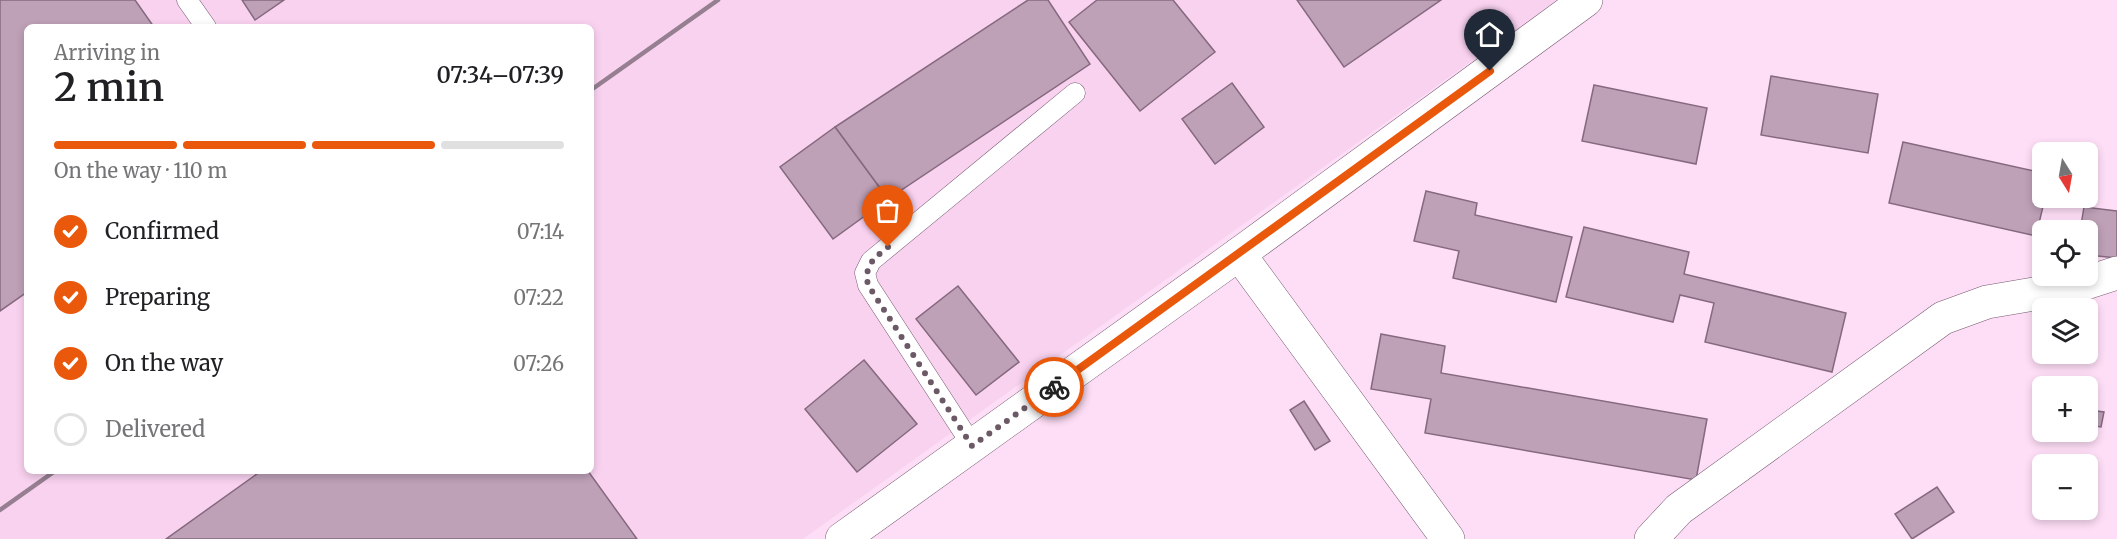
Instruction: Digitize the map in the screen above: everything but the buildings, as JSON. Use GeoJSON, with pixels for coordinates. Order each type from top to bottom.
{"type":"FeatureCollection","features":[{"type":"Feature","properties":{"kind":"street"},"geometry":{"type":"LineString","coordinates":[[842,539],[1239,254],[1586,0]]}},
{"type":"Feature","properties":{"kind":"street"},"geometry":{"type":"LineString","coordinates":[[1239,254],[1448,539]]}},
{"type":"Feature","properties":{"kind":"street"},"geometry":{"type":"LineString","coordinates":[[1651,539],[1679,508],[1943,318],[1987,302],[2070,288],[2117,273]]}},
{"type":"Feature","properties":{"kind":"lane"},"geometry":{"type":"LineString","coordinates":[[187,0],[204,24]]}},
{"type":"Feature","properties":{"kind":"lane"},"geometry":{"type":"LineString","coordinates":[[972,446],[868,285],[865,273],[871,261],[1075,93]]}},
{"type":"Feature","properties":{"kind":"shaded area"},"geometry":{"type":"Polygon","coordinates":[[[0,0],[1557,0],[803,539],[0,539],[0,0]]]}},
{"type":"Feature","properties":{"kind":"railway"},"geometry":{"type":"LineString","coordinates":[[594,88],[718,0]]}},
{"type":"Feature","properties":{"kind":"railway"},"geometry":{"type":"LineString","coordinates":[[0,510],[51,474]]}},
{"type":"Feature","properties":{"kind":"way so far"},"geometry":{"type":"LineString","coordinates":[[888,247],[871,261],[865,273],[868,285],[972,446],[1054,387]]}},
{"type":"Feature","properties":{"kind":"route"},"geometry":{"type":"LineString","coordinates":[[1054,387],[1490,71]]}}]}
